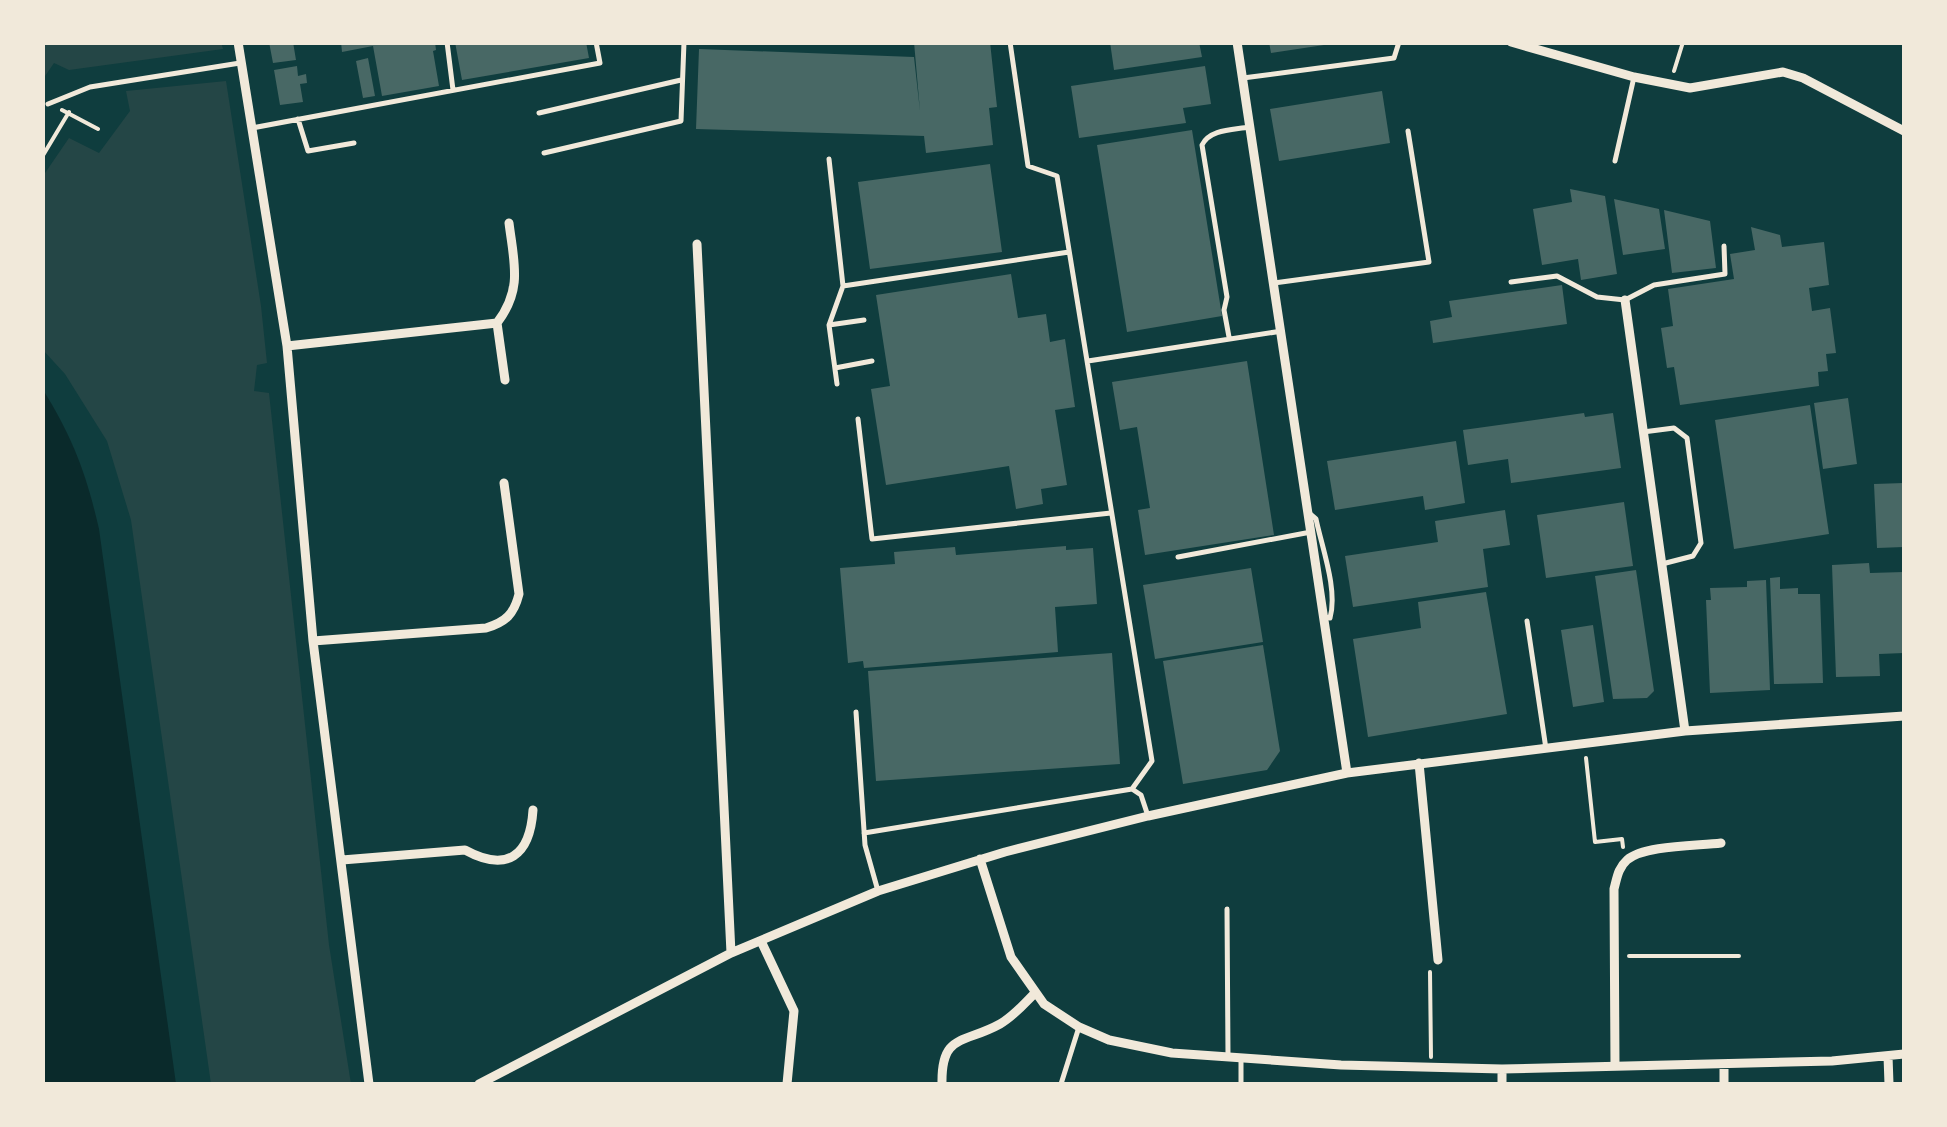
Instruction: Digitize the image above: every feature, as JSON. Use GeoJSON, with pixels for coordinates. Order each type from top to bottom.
{"type":"FeatureCollection","features":[{"type":"Feature","properties":{"kind":"street"},"geometry":{"type":"LineString","coordinates":[[238,42],[286,346],[313,642],[370,1084]]}},
{"type":"Feature","properties":{"kind":"street"},"geometry":{"type":"LineString","coordinates":[[1237,42],[1348,772]]}},
{"type":"Feature","properties":{"kind":"street"},"geometry":{"type":"LineString","coordinates":[[1511,42],[1634,77],[1690,88],[1784,72],[1904,131]]}},
{"type":"Feature","properties":{"kind":"street"},"geometry":{"type":"LineString","coordinates":[[505,380],[496,323],[508,307],[516,285],[509,223]]}},
{"type":"Feature","properties":{"kind":"street"},"geometry":{"type":"LineString","coordinates":[[696,244],[732,953]]}},
{"type":"Feature","properties":{"kind":"street"},"geometry":{"type":"LineString","coordinates":[[1624,300],[1686,731]]}},
{"type":"Feature","properties":{"kind":"street"},"geometry":{"type":"LineString","coordinates":[[286,346],[496,323]]}},
{"type":"Feature","properties":{"kind":"street"},"geometry":{"type":"LineString","coordinates":[[313,642],[486,628],[503,623],[514,610],[519,594],[504,483]]}},
{"type":"Feature","properties":{"kind":"street"},"geometry":{"type":"LineString","coordinates":[[478,1084],[761,940],[878,891],[980,859],[1148,816],[1348,772],[1686,731],[1904,716]]}},
{"type":"Feature","properties":{"kind":"street"},"geometry":{"type":"LineString","coordinates":[[1419,763],[1438,960]]}},
{"type":"Feature","properties":{"kind":"street"},"geometry":{"type":"LineString","coordinates":[[342,860],[465,850],[482,860],[505,860],[520,855],[526,845],[533,810]]}},
{"type":"Feature","properties":{"kind":"street"},"geometry":{"type":"LineString","coordinates":[[1615,1066],[1614,889],[1624,862],[1649,850],[1722,843]]}},
{"type":"Feature","properties":{"kind":"street"},"geometry":{"type":"LineString","coordinates":[[980,859],[1011,956],[1044,1004],[1079,1028],[1109,1040],[1172,1054],[1502,1069],[1832,1062],[1904,1054]]}},
{"type":"Feature","properties":{"kind":"street"},"geometry":{"type":"LineString","coordinates":[[761,940],[794,1011],[788,1084]]}},
{"type":"Feature","properties":{"kind":"street"},"geometry":{"type":"LineString","coordinates":[[942,1084],[946,1051],[958,1040],[1012,1016],[1035,993]]}},
{"type":"Feature","properties":{"kind":"street"},"geometry":{"type":"LineString","coordinates":[[1888,1056],[1889,1084]]}},
{"type":"Feature","properties":{"kind":"street"},"geometry":{"type":"LineString","coordinates":[[1724,1064],[1724,1084]]}},
{"type":"Feature","properties":{"kind":"street"},"geometry":{"type":"LineString","coordinates":[[1502,1069],[1502,1084]]}},
{"type":"Feature","properties":{"kind":"lane"},"geometry":{"type":"LineString","coordinates":[[447,42],[452,90]]}},
{"type":"Feature","properties":{"kind":"lane"},"geometry":{"type":"LineString","coordinates":[[252,128],[600,63],[596,42]]}},
{"type":"Feature","properties":{"kind":"lane"},"geometry":{"type":"LineString","coordinates":[[544,153],[681,122],[684,42]]}},
{"type":"Feature","properties":{"kind":"lane"},"geometry":{"type":"LineString","coordinates":[[1010,42],[1028,166],[1056,176],[1088,361],[1152,762],[1132,790]]}},
{"type":"Feature","properties":{"kind":"lane"},"geometry":{"type":"LineString","coordinates":[[1243,78],[1394,58],[1399,42]]}},
{"type":"Feature","properties":{"kind":"lane"},"geometry":{"type":"LineString","coordinates":[[48,104],[90,86],[240,63]]}},
{"type":"Feature","properties":{"kind":"lane"},"geometry":{"type":"LineString","coordinates":[[1615,161],[1634,77]]}},
{"type":"Feature","properties":{"kind":"lane"},"geometry":{"type":"LineString","coordinates":[[539,113],[681,80]]}},
{"type":"Feature","properties":{"kind":"lane"},"geometry":{"type":"LineString","coordinates":[[298,119],[308,151],[354,144]]}},
{"type":"Feature","properties":{"kind":"lane"},"geometry":{"type":"LineString","coordinates":[[1229,337],[1224,310],[1227,296],[1202,145],[1216,133],[1251,126]]}},
{"type":"Feature","properties":{"kind":"lane"},"geometry":{"type":"LineString","coordinates":[[1274,282],[1429,262],[1408,131]]}},
{"type":"Feature","properties":{"kind":"lane"},"geometry":{"type":"LineString","coordinates":[[829,159],[843,286],[830,324],[837,384]]}},
{"type":"Feature","properties":{"kind":"lane"},"geometry":{"type":"LineString","coordinates":[[1512,282],[1556,276],[1597,298],[1624,300],[1654,285],[1725,274],[1724,246]]}},
{"type":"Feature","properties":{"kind":"lane"},"geometry":{"type":"LineString","coordinates":[[843,286],[1069,252]]}},
{"type":"Feature","properties":{"kind":"lane"},"geometry":{"type":"LineString","coordinates":[[830,324],[864,320]]}},
{"type":"Feature","properties":{"kind":"lane"},"geometry":{"type":"LineString","coordinates":[[1088,361],[1282,331]]}},
{"type":"Feature","properties":{"kind":"lane"},"geometry":{"type":"LineString","coordinates":[[835,368],[872,362]]}},
{"type":"Feature","properties":{"kind":"lane"},"geometry":{"type":"LineString","coordinates":[[858,419],[872,539],[1112,513]]}},
{"type":"Feature","properties":{"kind":"lane"},"geometry":{"type":"LineString","coordinates":[[1643,432],[1674,428],[1687,438],[1701,543],[1692,556],[1662,564]]}},
{"type":"Feature","properties":{"kind":"lane"},"geometry":{"type":"LineString","coordinates":[[1309,513],[1316,519],[1328,578],[1332,609],[1330,618],[1324,617]]}},
{"type":"Feature","properties":{"kind":"lane"},"geometry":{"type":"LineString","coordinates":[[1178,558],[1311,532]]}},
{"type":"Feature","properties":{"kind":"lane"},"geometry":{"type":"LineString","coordinates":[[1528,621],[1546,749]]}},
{"type":"Feature","properties":{"kind":"lane"},"geometry":{"type":"LineString","coordinates":[[856,712],[867,859],[878,891]]}},
{"type":"Feature","properties":{"kind":"lane"},"geometry":{"type":"LineString","coordinates":[[864,833],[1132,790],[1141,794],[1148,816]]}},
{"type":"Feature","properties":{"kind":"lane"},"geometry":{"type":"LineString","coordinates":[[1227,909],[1228,1058]]}},
{"type":"Feature","properties":{"kind":"lane"},"geometry":{"type":"LineString","coordinates":[[1062,1084],[1079,1028]]}},
{"type":"Feature","properties":{"kind":"lane"},"geometry":{"type":"LineString","coordinates":[[1241,1059],[1241,1084]]}},
{"type":"Feature","properties":{"kind":"path"},"geometry":{"type":"LineString","coordinates":[[1670,85],[1683,42]]}},
{"type":"Feature","properties":{"kind":"path"},"geometry":{"type":"LineString","coordinates":[[48,104],[98,129]]}},
{"type":"Feature","properties":{"kind":"path"},"geometry":{"type":"LineString","coordinates":[[42,157],[68,112]]}},
{"type":"Feature","properties":{"kind":"path"},"geometry":{"type":"LineString","coordinates":[[1584,743],[1594,842],[1622,839],[1624,862]]}},
{"type":"Feature","properties":{"kind":"path"},"geometry":{"type":"LineString","coordinates":[[1614,956],[1739,956]]}},
{"type":"Feature","properties":{"kind":"path"},"geometry":{"type":"LineString","coordinates":[[1431,1066],[1430,960],[1438,960]]}},
{"type":"Feature","properties":{"kind":"shaded area"},"geometry":{"type":"Polygon","coordinates":[[[221,42],[223,49],[69,70],[54,63],[43,79],[43,43],[221,42]]]}},
{"type":"Feature","properties":{"kind":"shaded area"},"geometry":{"type":"Polygon","coordinates":[[[226,81],[267,363],[257,365],[254,391],[269,393],[329,945],[351,1084],[211,1084],[131,520],[107,441],[65,374],[43,350],[43,176],[69,138],[99,153],[130,111],[126,91],[226,81]]]}},
{"type":"Feature","properties":{"kind":"shaded area"},"geometry":{"type":"Polygon","coordinates":[[[42,388],[77,456],[99,529],[176,1084],[43,1084],[42,388]]]}},
{"type":"Feature","properties":{"kind":"building"},"geometry":{"type":"Polygon","coordinates":[[[269,42],[293,42],[296,60],[273,63],[269,42]]]}},
{"type":"Feature","properties":{"kind":"building"},"geometry":{"type":"Polygon","coordinates":[[[341,42],[435,42],[439,86],[382,96],[373,46],[342,52],[341,42]]]}},
{"type":"Feature","properties":{"kind":"building"},"geometry":{"type":"Polygon","coordinates":[[[455,42],[586,42],[589,58],[462,80],[455,42]]]}},
{"type":"Feature","properties":{"kind":"building"},"geometry":{"type":"Polygon","coordinates":[[[914,42],[990,42],[997,107],[989,108],[993,145],[926,153],[924,136],[696,129],[699,49],[914,57],[920,111],[914,42]]]}},
{"type":"Feature","properties":{"kind":"building"},"geometry":{"type":"Polygon","coordinates":[[[1110,42],[1199,42],[1202,57],[1114,70],[1110,42]]]}},
{"type":"Feature","properties":{"kind":"building"},"geometry":{"type":"Polygon","coordinates":[[[1269,42],[1324,42],[1324,45],[1271,53],[1269,42]]]}},
{"type":"Feature","properties":{"kind":"building"},"geometry":{"type":"Polygon","coordinates":[[[368,58],[375,96],[363,98],[356,61],[368,58]]]}},
{"type":"Feature","properties":{"kind":"building"},"geometry":{"type":"Polygon","coordinates":[[[297,66],[298,76],[306,74],[307,83],[300,84],[303,102],[280,105],[274,70],[297,66]]]}},
{"type":"Feature","properties":{"kind":"building"},"geometry":{"type":"Polygon","coordinates":[[[1205,66],[1211,104],[1183,108],[1186,123],[1079,138],[1071,86],[1205,66]]]}},
{"type":"Feature","properties":{"kind":"building"},"geometry":{"type":"Polygon","coordinates":[[[1382,91],[1390,143],[1279,161],[1270,109],[1382,91]]]}},
{"type":"Feature","properties":{"kind":"building"},"geometry":{"type":"Polygon","coordinates":[[[1192,130],[1222,316],[1127,332],[1097,145],[1192,130]]]}},
{"type":"Feature","properties":{"kind":"building"},"geometry":{"type":"Polygon","coordinates":[[[990,164],[1002,252],[870,269],[858,182],[990,164]]]}},
{"type":"Feature","properties":{"kind":"building"},"geometry":{"type":"Polygon","coordinates":[[[1570,189],[1605,196],[1617,274],[1581,280],[1578,259],[1542,265],[1533,209],[1572,202],[1570,189]]]}},
{"type":"Feature","properties":{"kind":"building"},"geometry":{"type":"Polygon","coordinates":[[[1614,199],[1659,209],[1665,249],[1623,255],[1614,199]]]}},
{"type":"Feature","properties":{"kind":"building"},"geometry":{"type":"Polygon","coordinates":[[[1664,210],[1710,221],[1716,268],[1672,273],[1664,210]]]}},
{"type":"Feature","properties":{"kind":"building"},"geometry":{"type":"Polygon","coordinates":[[[1751,227],[1780,235],[1782,247],[1824,242],[1829,285],[1809,288],[1812,311],[1830,308],[1836,353],[1826,354],[1828,371],[1818,372],[1819,386],[1680,405],[1674,367],[1667,368],[1661,328],[1673,326],[1668,289],[1734,279],[1730,254],[1755,250],[1751,227]]]}},
{"type":"Feature","properties":{"kind":"building"},"geometry":{"type":"Polygon","coordinates":[[[1011,274],[1018,318],[1046,314],[1050,342],[1065,339],[1075,407],[1055,410],[1067,485],[1041,489],[1043,504],[1016,509],[1009,466],[886,485],[871,389],[890,386],[876,295],[1011,274]]]}},
{"type":"Feature","properties":{"kind":"building"},"geometry":{"type":"Polygon","coordinates":[[[1562,285],[1567,324],[1433,343],[1430,321],[1452,317],[1449,301],[1562,285]]]}},
{"type":"Feature","properties":{"kind":"building"},"geometry":{"type":"Polygon","coordinates":[[[1247,361],[1274,535],[1145,555],[1138,510],[1150,508],[1137,427],[1120,430],[1112,382],[1247,361]]]}},
{"type":"Feature","properties":{"kind":"building"},"geometry":{"type":"Polygon","coordinates":[[[1848,398],[1857,464],[1823,469],[1814,403],[1848,398]]]}},
{"type":"Feature","properties":{"kind":"building"},"geometry":{"type":"Polygon","coordinates":[[[1810,405],[1829,534],[1734,549],[1715,420],[1810,405]]]}},
{"type":"Feature","properties":{"kind":"building"},"geometry":{"type":"Polygon","coordinates":[[[1584,413],[1585,417],[1613,413],[1621,468],[1511,483],[1508,459],[1468,465],[1463,430],[1584,413]]]}},
{"type":"Feature","properties":{"kind":"building"},"geometry":{"type":"Polygon","coordinates":[[[1456,441],[1465,503],[1425,510],[1423,496],[1335,510],[1327,461],[1456,441]]]}},
{"type":"Feature","properties":{"kind":"building"},"geometry":{"type":"Polygon","coordinates":[[[1904,483],[1904,547],[1877,548],[1874,484],[1904,483]]]}},
{"type":"Feature","properties":{"kind":"building"},"geometry":{"type":"Polygon","coordinates":[[[1624,502],[1633,566],[1546,578],[1537,515],[1624,502]]]}},
{"type":"Feature","properties":{"kind":"building"},"geometry":{"type":"Polygon","coordinates":[[[1505,510],[1510,545],[1483,549],[1488,587],[1353,607],[1345,556],[1438,542],[1435,521],[1505,510]]]}},
{"type":"Feature","properties":{"kind":"building"},"geometry":{"type":"Polygon","coordinates":[[[1066,546],[1066,550],[1093,548],[1097,604],[1055,607],[1058,652],[864,668],[863,661],[848,663],[840,568],[895,564],[894,552],[955,547],[956,555],[1066,546]]]}},
{"type":"Feature","properties":{"kind":"building"},"geometry":{"type":"Polygon","coordinates":[[[1869,563],[1870,573],[1904,572],[1904,653],[1879,654],[1880,676],[1836,677],[1832,565],[1869,563]]]}},
{"type":"Feature","properties":{"kind":"building"},"geometry":{"type":"Polygon","coordinates":[[[1251,568],[1263,642],[1155,659],[1143,585],[1251,568]]]}},
{"type":"Feature","properties":{"kind":"building"},"geometry":{"type":"Polygon","coordinates":[[[1636,570],[1654,691],[1647,698],[1613,699],[1595,576],[1636,570]]]}},
{"type":"Feature","properties":{"kind":"building"},"geometry":{"type":"Polygon","coordinates":[[[1780,577],[1780,589],[1798,588],[1798,594],[1820,594],[1823,683],[1774,684],[1770,578],[1780,577]]]}},
{"type":"Feature","properties":{"kind":"building"},"geometry":{"type":"Polygon","coordinates":[[[1766,580],[1770,690],[1710,693],[1706,600],[1711,600],[1710,588],[1747,587],[1747,581],[1766,580]]]}},
{"type":"Feature","properties":{"kind":"building"},"geometry":{"type":"Polygon","coordinates":[[[1486,592],[1507,714],[1368,737],[1353,639],[1421,628],[1418,602],[1486,592]]]}},
{"type":"Feature","properties":{"kind":"building"},"geometry":{"type":"Polygon","coordinates":[[[1593,625],[1604,702],[1573,707],[1561,630],[1593,625]]]}},
{"type":"Feature","properties":{"kind":"building"},"geometry":{"type":"Polygon","coordinates":[[[1263,645],[1280,751],[1267,770],[1183,784],[1163,661],[1263,645]]]}},
{"type":"Feature","properties":{"kind":"building"},"geometry":{"type":"Polygon","coordinates":[[[1112,653],[1120,764],[876,781],[868,671],[1112,653]]]}}]}
